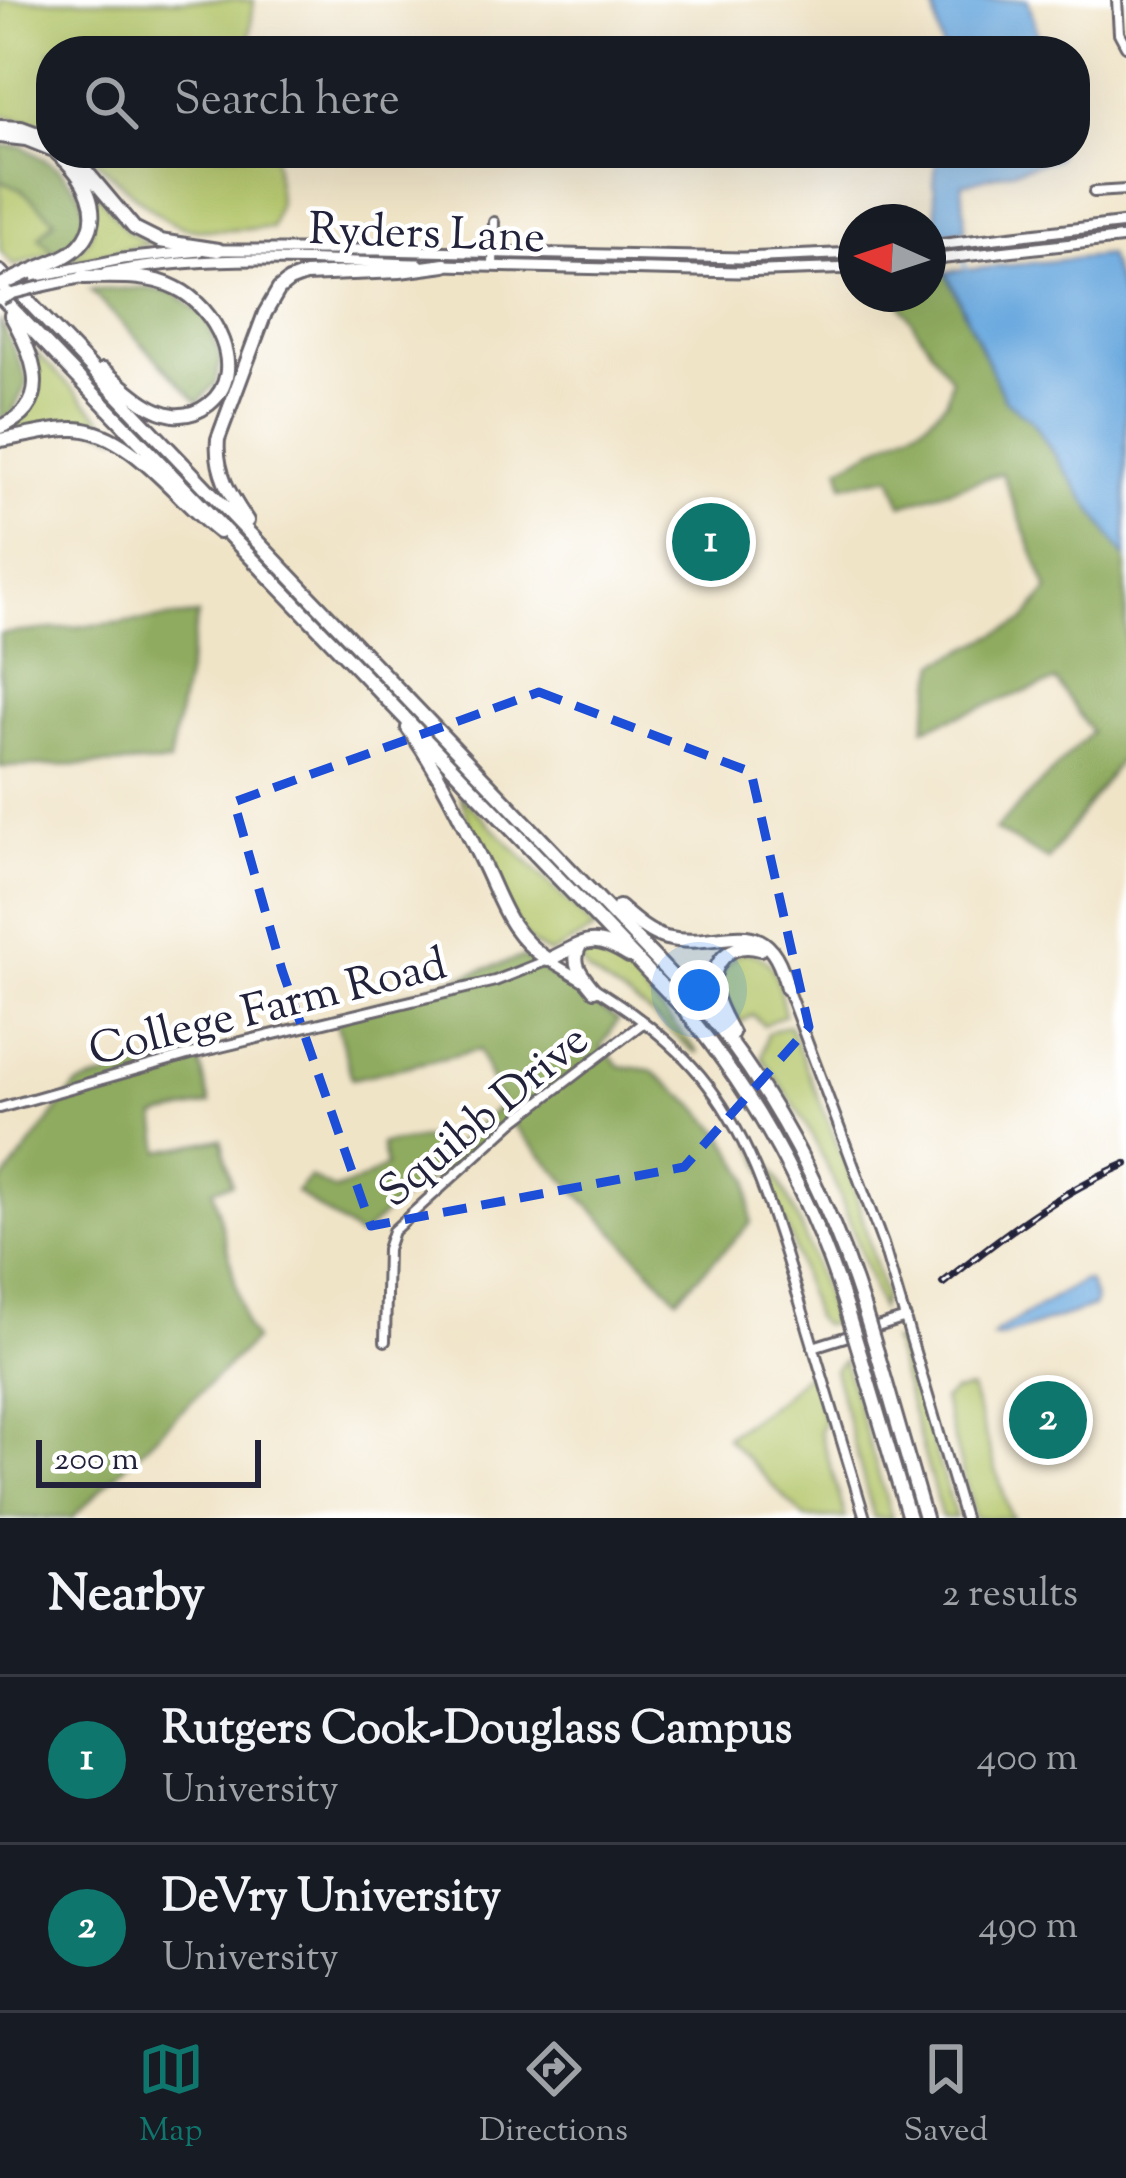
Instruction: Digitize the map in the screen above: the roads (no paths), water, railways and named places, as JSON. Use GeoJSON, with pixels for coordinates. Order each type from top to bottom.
{"type":"FeatureCollection","features":[{"type":"Feature","properties":{"kind":"highway"},"geometry":{"type":"LineString","coordinates":[[0,132],[21,128],[36,134]]}},
{"type":"Feature","properties":{"kind":"highway"},"geometry":{"type":"LineString","coordinates":[[0,132],[36,143]]}},
{"type":"Feature","properties":{"kind":"highway"},"geometry":{"type":"LineString","coordinates":[[2,293],[72,252],[84,239],[92,207],[72,168]]}},
{"type":"Feature","properties":{"kind":"highway"},"geometry":{"type":"LineString","coordinates":[[84,168],[134,228],[160,241],[218,250]]}},
{"type":"Feature","properties":{"kind":"highway"},"geometry":{"type":"LineString","coordinates":[[259,553],[225,485],[217,451],[221,428],[271,299],[289,281],[304,275],[445,265]]}},
{"type":"Feature","properties":{"kind":"highway"},"geometry":{"type":"LineString","coordinates":[[0,272],[378,687],[700,1028],[763,1118],[813,1215],[909,1518]]}},
{"type":"Feature","properties":{"kind":"highway"},"geometry":{"type":"LineString","coordinates":[[68,344],[137,397],[168,414],[190,414],[206,407],[226,378],[219,331],[205,309],[189,296],[147,279],[83,278]]}},
{"type":"Feature","properties":{"kind":"highway"},"geometry":{"type":"LineString","coordinates":[[2,293],[579,876],[693,995],[746,1061]]}},
{"type":"Feature","properties":{"kind":"highway"},"geometry":{"type":"LineString","coordinates":[[0,427],[26,410],[35,379],[26,343],[2,293]]}},
{"type":"Feature","properties":{"kind":"highway"},"geometry":{"type":"LineString","coordinates":[[0,440],[73,429],[109,437],[211,526],[259,553]]}},
{"type":"Feature","properties":{"kind":"highway"},"geometry":{"type":"LineString","coordinates":[[378,687],[431,760],[508,919],[528,947],[530,968]]}},
{"type":"Feature","properties":{"kind":"highway"},"geometry":{"type":"LineString","coordinates":[[579,876],[660,936],[760,941],[777,956],[788,988]]}},
{"type":"Feature","properties":{"kind":"highway"},"geometry":{"type":"LineString","coordinates":[[528,947],[548,960],[593,940],[604,941],[645,967]]}},
{"type":"Feature","properties":{"kind":"highway"},"geometry":{"type":"LineString","coordinates":[[580,945],[576,965],[594,990]]}},
{"type":"Feature","properties":{"kind":"highway"},"geometry":{"type":"LineString","coordinates":[[788,988],[772,956],[759,948],[740,946],[719,962],[714,981],[715,997],[746,1061],[790,1131],[838,1231],[926,1518]]}},
{"type":"Feature","properties":{"kind":"main road"},"geometry":{"type":"LineString","coordinates":[[946,244],[1126,223]]}},
{"type":"Feature","properties":{"kind":"main road"},"geometry":{"type":"LineString","coordinates":[[946,258],[1126,238]]}},
{"type":"Feature","properties":{"kind":"main road","name":"Ryders Lane"},"geometry":{"type":"LineString","coordinates":[[31,275],[122,259],[218,250],[742,258],[838,254]]}},
{"type":"Feature","properties":{"kind":"main road","name":"Ryders Lane"},"geometry":{"type":"LineString","coordinates":[[2,293],[145,266],[214,261],[738,272],[838,269]]}},
{"type":"Feature","properties":{"kind":"street"},"geometry":{"type":"LineString","coordinates":[[1117,0],[1119,33],[1126,46]]}},
{"type":"Feature","properties":{"kind":"street"},"geometry":{"type":"LineString","coordinates":[[1094,192],[1126,190]]}},
{"type":"Feature","properties":{"kind":"street"},"geometry":{"type":"LineString","coordinates":[[493,266],[494,222]]}},
{"type":"Feature","properties":{"kind":"street"},"geometry":{"type":"LineString","coordinates":[[548,960],[644,1022],[716,1094],[745,1143],[764,1189],[865,1518]]}},
{"type":"Feature","properties":{"kind":"street","name":"College Farm Road"},"geometry":{"type":"LineString","coordinates":[[0,1108],[199,1052],[495,981],[548,960]]}},
{"type":"Feature","properties":{"kind":"street"},"geometry":{"type":"LineString","coordinates":[[788,988],[877,1226],[964,1518]]}},
{"type":"Feature","properties":{"kind":"street","name":"Squibb Drive"},"geometry":{"type":"LineString","coordinates":[[385,1341],[387,1249],[393,1231],[513,1122],[644,1022]]}},
{"type":"Feature","properties":{"kind":"street"},"geometry":{"type":"LineString","coordinates":[[814,1347],[906,1318]]}},
{"type":"Feature","properties":{"kind":"water"},"geometry":{"type":"Polygon","coordinates":[[[932,0],[1028,0],[1039,36],[940,36],[932,0]]]}},
{"type":"Feature","properties":{"kind":"water"},"geometry":{"type":"Polygon","coordinates":[[[936,168],[1022,168],[962,184],[965,230],[946,233],[946,204],[936,204],[936,168]]]}},
{"type":"Feature","properties":{"kind":"water"},"geometry":{"type":"Polygon","coordinates":[[[1108,255],[1126,308],[1126,559],[1031,420],[1005,400],[946,272],[1108,255]]]}},
{"type":"Feature","properties":{"kind":"water"},"geometry":{"type":"Polygon","coordinates":[[[1088,1281],[1096,1300],[1093,1307],[993,1337],[997,1332],[1088,1281]]]}},
{"type":"Feature","properties":{"kind":"waterway"},"geometry":{"type":"LineString","coordinates":[[959,246],[967,271]]}},
{"type":"Feature","properties":{"kind":"railway"},"geometry":{"type":"LineString","coordinates":[[943,1283],[1053,1202],[1126,1164]]}},
{"type":"Feature","properties":{"kind":"place","name":"Rutgers Cook-Douglass Campus"},"geometry":{"type":"Point","coordinates":[711,542]}},
{"type":"Feature","properties":{"kind":"place","name":"DeVry University"},"geometry":{"type":"Point","coordinates":[1048,1420]}}]}
